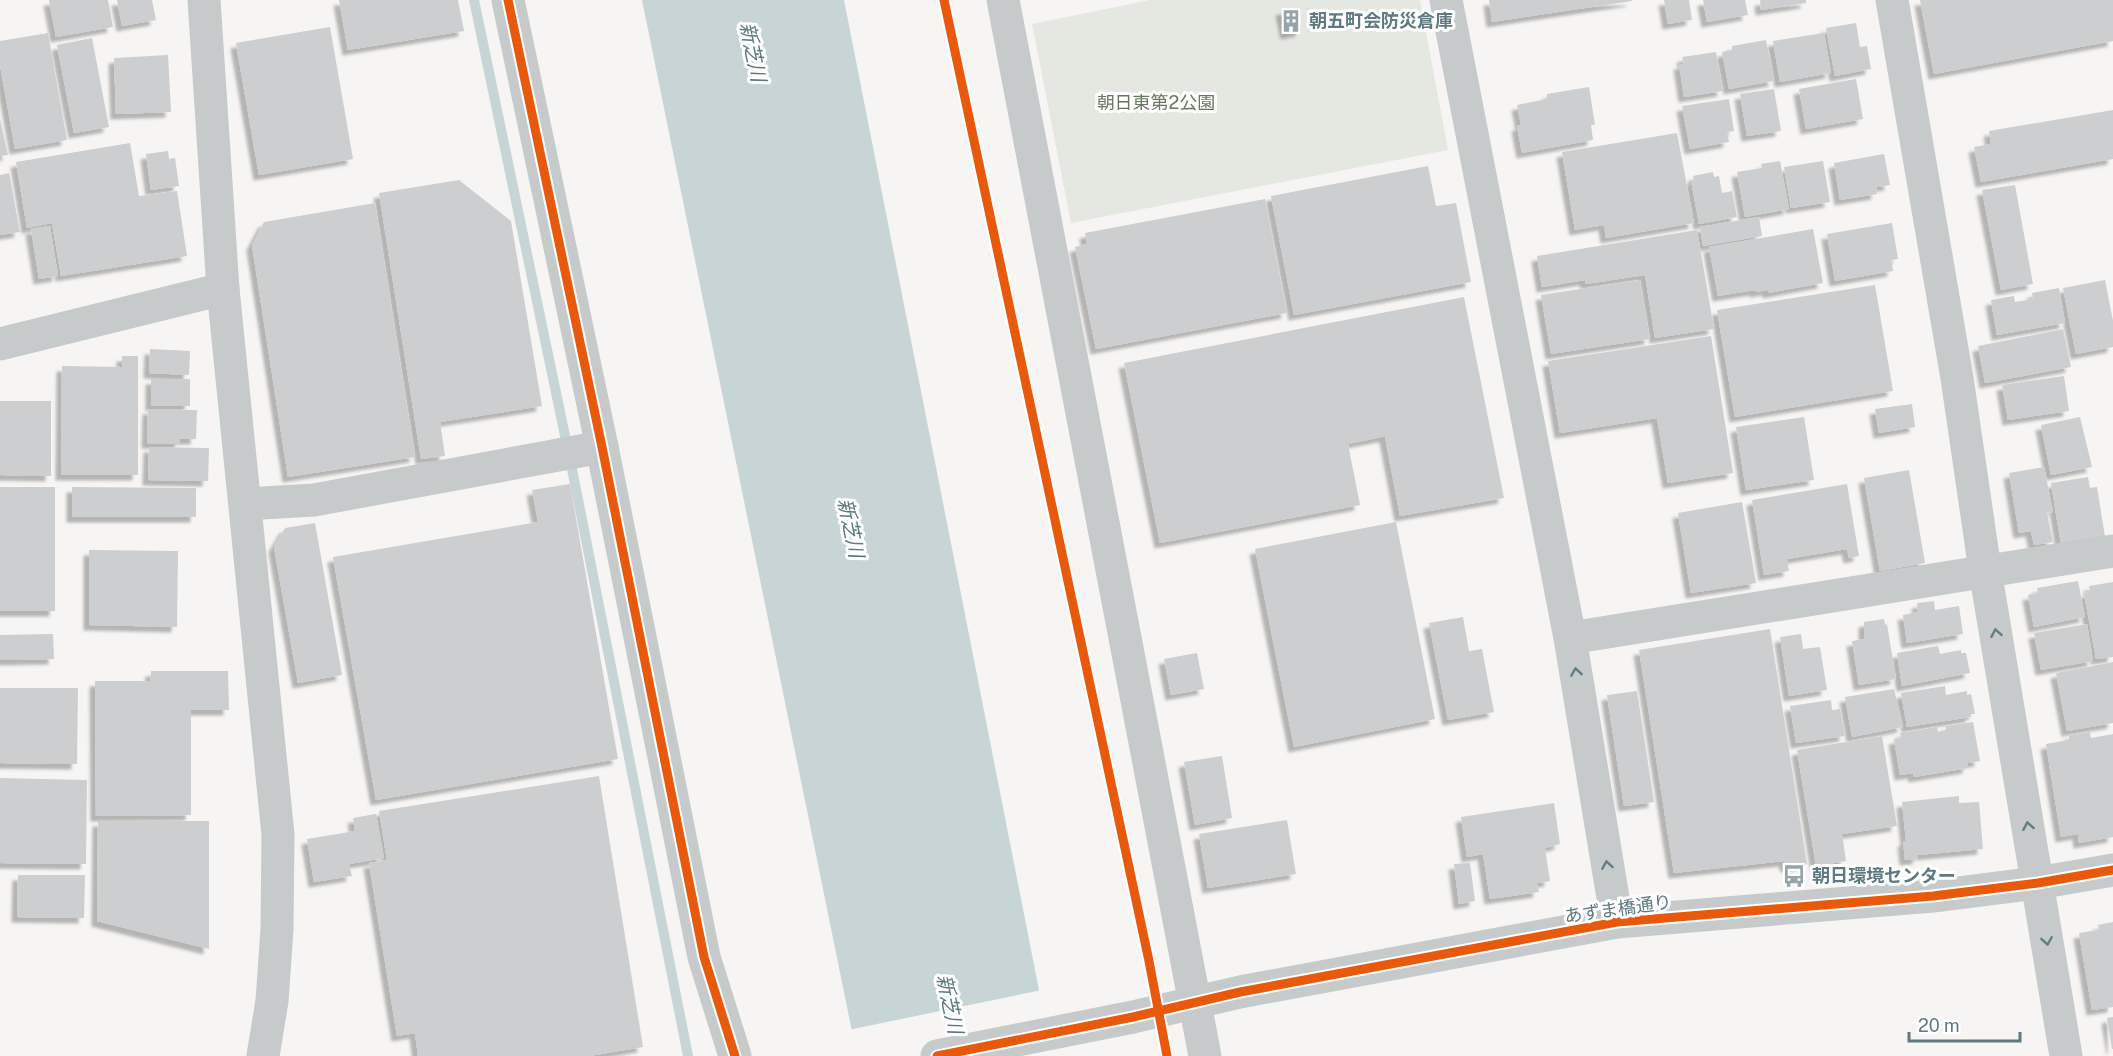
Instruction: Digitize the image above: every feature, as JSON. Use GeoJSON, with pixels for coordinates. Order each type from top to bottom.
{"type":"FeatureCollection","features":[{"type":"Feature","properties":{"kind":"street"},"geometry":{"type":"LineString","coordinates":[[204,0],[223,288],[278,835],[277,929],[272,1001],[263,1056]]}},
{"type":"Feature","properties":{"kind":"street"},"geometry":{"type":"LineString","coordinates":[[508,0],[602,447],[704,957],[735,1056]]}},
{"type":"Feature","properties":{"kind":"street"},"geometry":{"type":"LineString","coordinates":[[1003,0],[1205,1056]]}},
{"type":"Feature","properties":{"kind":"street"},"geometry":{"type":"LineString","coordinates":[[1446,0],[1570,638],[1617,922]]}},
{"type":"Feature","properties":{"kind":"street"},"geometry":{"type":"LineString","coordinates":[[1892,0],[1957,378],[1985,570],[2066,1056]]}},
{"type":"Feature","properties":{"kind":"street"},"geometry":{"type":"LineString","coordinates":[[0,344],[223,288]]}},
{"type":"Feature","properties":{"kind":"street"},"geometry":{"type":"LineString","coordinates":[[245,504],[314,500],[602,447]]}},
{"type":"Feature","properties":{"kind":"street"},"geometry":{"type":"LineString","coordinates":[[1570,638],[2113,551]]}},
{"type":"Feature","properties":{"kind":"street","name":"あずま橋通り"},"geometry":{"type":"LineString","coordinates":[[938,1056],[1133,1017],[1251,990],[1617,922],[1933,896],[2038,883],[2113,870]]}},
{"type":"Feature","properties":{"kind":"green space","name":"朝日東第2公園"},"geometry":{"type":"Polygon","coordinates":[[[1150,0],[1420,0],[1448,150],[1071,223],[1032,24],[1150,0]]]}},
{"type":"Feature","properties":{"kind":"water","name":"新芝川"},"geometry":{"type":"Polygon","coordinates":[[[642,0],[844,0],[1052,1056],[857,1056],[642,0]]]}},
{"type":"Feature","properties":{"kind":"pier"},"geometry":{"type":"Polygon","coordinates":[[[1042,990],[1055,1056],[854,1056],[848,1030],[1042,990]]]}},
{"type":"Feature","properties":{"kind":"building"},"geometry":{"type":"Polygon","coordinates":[[[49,0],[108,0],[113,27],[56,37],[49,0]]]}},
{"type":"Feature","properties":{"kind":"building"},"geometry":{"type":"Polygon","coordinates":[[[117,0],[152,0],[156,20],[122,26],[117,0]]]}},
{"type":"Feature","properties":{"kind":"building"},"geometry":{"type":"Polygon","coordinates":[[[339,0],[458,0],[464,31],[348,50],[339,0]]]}},
{"type":"Feature","properties":{"kind":"building"},"geometry":{"type":"Polygon","coordinates":[[[1489,0],[1632,0],[1632,1],[1492,22],[1489,0]]]}},
{"type":"Feature","properties":{"kind":"building"},"geometry":{"type":"Polygon","coordinates":[[[1664,0],[1689,0],[1692,20],[1668,24],[1664,0]]]}},
{"type":"Feature","properties":{"kind":"building"},"geometry":{"type":"Polygon","coordinates":[[[1703,0],[1745,0],[1748,15],[1707,22],[1703,0]]]}},
{"type":"Feature","properties":{"kind":"building"},"geometry":{"type":"Polygon","coordinates":[[[1760,0],[1806,0],[1806,3],[1761,10],[1760,0]]]}},
{"type":"Feature","properties":{"kind":"building"},"geometry":{"type":"Polygon","coordinates":[[[1920,0],[2113,0],[2113,41],[1934,74],[1920,0]]]}},
{"type":"Feature","properties":{"kind":"building","name":"朝五町会防災倉庫"},"geometry":{"type":"Polygon","coordinates":[[[1296,8],[1301,31],[1286,34],[1281,10],[1296,8]]]}},
{"type":"Feature","properties":{"kind":"building"},"geometry":{"type":"Polygon","coordinates":[[[1856,23],[1860,47],[1867,46],[1871,69],[1835,76],[1826,28],[1856,23]]]}},
{"type":"Feature","properties":{"kind":"building"},"geometry":{"type":"Polygon","coordinates":[[[330,27],[353,159],[259,175],[236,43],[330,27]]]}},
{"type":"Feature","properties":{"kind":"building"},"geometry":{"type":"Polygon","coordinates":[[[48,33],[67,140],[15,149],[0,65],[0,41],[48,33]]]}},
{"type":"Feature","properties":{"kind":"building"},"geometry":{"type":"Polygon","coordinates":[[[1824,33],[1831,73],[1780,82],[1773,41],[1824,33]]]}},
{"type":"Feature","properties":{"kind":"building"},"geometry":{"type":"Polygon","coordinates":[[[92,38],[109,127],[74,133],[57,45],[92,38]]]}},
{"type":"Feature","properties":{"kind":"building"},"geometry":{"type":"Polygon","coordinates":[[[1766,40],[1774,81],[1729,89],[1722,52],[1732,50],[1732,46],[1766,40]]]}},
{"type":"Feature","properties":{"kind":"building"},"geometry":{"type":"Polygon","coordinates":[[[1716,52],[1723,91],[1684,97],[1679,64],[1684,64],[1682,57],[1716,52]]]}},
{"type":"Feature","properties":{"kind":"building"},"geometry":{"type":"Polygon","coordinates":[[[168,55],[171,112],[116,114],[114,58],[168,55]]]}},
{"type":"Feature","properties":{"kind":"building"},"geometry":{"type":"Polygon","coordinates":[[[1856,79],[1863,119],[1806,129],[1799,89],[1856,79]]]}},
{"type":"Feature","properties":{"kind":"building"},"geometry":{"type":"Polygon","coordinates":[[[1589,87],[1595,125],[1591,125],[1593,140],[1522,153],[1517,126],[1521,125],[1517,105],[1547,99],[1547,94],[1589,87]]]}},
{"type":"Feature","properties":{"kind":"building"},"geometry":{"type":"Polygon","coordinates":[[[1774,89],[1781,131],[1747,136],[1740,94],[1774,89]]]}},
{"type":"Feature","properties":{"kind":"building"},"geometry":{"type":"Polygon","coordinates":[[[1729,99],[1734,131],[1727,132],[1729,142],[1690,149],[1682,106],[1729,99]]]}},
{"type":"Feature","properties":{"kind":"building"},"geometry":{"type":"Polygon","coordinates":[[[2113,110],[2113,159],[1981,182],[1974,147],[1991,144],[1989,131],[2113,110]]]}},
{"type":"Feature","properties":{"kind":"building"},"geometry":{"type":"Polygon","coordinates":[[[0,119],[8,155],[0,156],[0,119]]]}},
{"type":"Feature","properties":{"kind":"building"},"geometry":{"type":"Polygon","coordinates":[[[1677,133],[1694,223],[1606,238],[1604,225],[1575,230],[1562,152],[1677,133]]]}},
{"type":"Feature","properties":{"kind":"building"},"geometry":{"type":"Polygon","coordinates":[[[130,143],[139,196],[177,191],[187,256],[61,276],[52,223],[27,228],[16,162],[130,143]]]}},
{"type":"Feature","properties":{"kind":"building"},"geometry":{"type":"Polygon","coordinates":[[[168,151],[169,159],[175,158],[179,186],[151,190],[146,154],[168,151]]]}},
{"type":"Feature","properties":{"kind":"building"},"geometry":{"type":"Polygon","coordinates":[[[1884,154],[1890,185],[1876,187],[1877,194],[1840,200],[1834,163],[1884,154]]]}},
{"type":"Feature","properties":{"kind":"building"},"geometry":{"type":"Polygon","coordinates":[[[1780,161],[1789,209],[1745,217],[1737,172],[1762,168],[1761,164],[1780,161]]]}},
{"type":"Feature","properties":{"kind":"building"},"geometry":{"type":"Polygon","coordinates":[[[1823,161],[1830,202],[1791,208],[1784,167],[1823,161]]]}},
{"type":"Feature","properties":{"kind":"building"},"geometry":{"type":"Polygon","coordinates":[[[1428,166],[1436,206],[1456,203],[1471,282],[1294,315],[1271,196],[1428,166]]]}},
{"type":"Feature","properties":{"kind":"building"},"geometry":{"type":"Polygon","coordinates":[[[1713,172],[1714,177],[1719,176],[1722,193],[1732,191],[1737,217],[1699,224],[1691,180],[1694,180],[1693,176],[1713,172]]]}},
{"type":"Feature","properties":{"kind":"building"},"geometry":{"type":"Polygon","coordinates":[[[9,173],[20,232],[0,235],[0,175],[9,173]]]}},
{"type":"Feature","properties":{"kind":"building"},"geometry":{"type":"Polygon","coordinates":[[[459,180],[511,221],[542,406],[440,422],[445,456],[421,459],[379,193],[459,180]]]}},
{"type":"Feature","properties":{"kind":"building"},"geometry":{"type":"Polygon","coordinates":[[[2015,185],[2033,284],[2001,290],[1982,190],[2015,185]]]}},
{"type":"Feature","properties":{"kind":"building"},"geometry":{"type":"Polygon","coordinates":[[[1265,199],[1287,313],[1096,349],[1075,247],[1087,244],[1085,233],[1265,199]]]}},
{"type":"Feature","properties":{"kind":"building"},"geometry":{"type":"Polygon","coordinates":[[[375,203],[415,457],[288,477],[252,245],[264,222],[375,203]]]}},
{"type":"Feature","properties":{"kind":"building"},"geometry":{"type":"Polygon","coordinates":[[[1759,217],[1762,236],[1703,246],[1700,227],[1759,217]]]}},
{"type":"Feature","properties":{"kind":"building"},"geometry":{"type":"Polygon","coordinates":[[[1892,223],[1898,259],[1891,260],[1893,271],[1835,281],[1827,234],[1892,223]]]}},
{"type":"Feature","properties":{"kind":"building"},"geometry":{"type":"Polygon","coordinates":[[[50,226],[58,276],[39,279],[31,229],[50,226]]]}},
{"type":"Feature","properties":{"kind":"building"},"geometry":{"type":"Polygon","coordinates":[[[1813,229],[1823,283],[1768,293],[1768,290],[1755,292],[1755,290],[1718,296],[1709,247],[1813,229]]]}},
{"type":"Feature","properties":{"kind":"building"},"geometry":{"type":"Polygon","coordinates":[[[1697,230],[1714,329],[1655,338],[1645,275],[1586,284],[1585,280],[1542,287],[1537,256],[1697,230]]]}},
{"type":"Feature","properties":{"kind":"building"},"geometry":{"type":"Polygon","coordinates":[[[1640,280],[1650,339],[1551,354],[1541,295],[1640,280]]]}},
{"type":"Feature","properties":{"kind":"building"},"geometry":{"type":"Polygon","coordinates":[[[2105,280],[2113,321],[2113,347],[2076,354],[2063,288],[2105,280]]]}},
{"type":"Feature","properties":{"kind":"building"},"geometry":{"type":"Polygon","coordinates":[[[1875,285],[1893,391],[1735,417],[1717,310],[1875,285]]]}},
{"type":"Feature","properties":{"kind":"building"},"geometry":{"type":"Polygon","coordinates":[[[2059,288],[2065,323],[1997,335],[1991,300],[2014,296],[2015,302],[2033,299],[2032,293],[2059,288]]]}},
{"type":"Feature","properties":{"kind":"building"},"geometry":{"type":"Polygon","coordinates":[[[1464,297],[1504,498],[1400,516],[1385,437],[1382,437],[1348,444],[1360,505],[1160,543],[1124,363],[1464,297]]]}},
{"type":"Feature","properties":{"kind":"building"},"geometry":{"type":"Polygon","coordinates":[[[2063,329],[2071,367],[1985,383],[1978,346],[2063,329]]]}},
{"type":"Feature","properties":{"kind":"building"},"geometry":{"type":"Polygon","coordinates":[[[1711,336],[1733,473],[1668,483],[1657,418],[1560,433],[1548,361],[1711,336]]]}},
{"type":"Feature","properties":{"kind":"building"},"geometry":{"type":"Polygon","coordinates":[[[150,349],[190,351],[189,375],[149,373],[150,349]]]}},
{"type":"Feature","properties":{"kind":"building"},"geometry":{"type":"Polygon","coordinates":[[[122,356],[138,356],[138,475],[61,475],[62,366],[122,367],[122,356]]]}},
{"type":"Feature","properties":{"kind":"building"},"geometry":{"type":"Polygon","coordinates":[[[2064,376],[2069,411],[2008,420],[2002,385],[2064,376]]]}},
{"type":"Feature","properties":{"kind":"building"},"geometry":{"type":"Polygon","coordinates":[[[151,379],[190,379],[190,406],[151,406],[151,379]]]}},
{"type":"Feature","properties":{"kind":"building"},"geometry":{"type":"Polygon","coordinates":[[[0,401],[51,401],[51,476],[0,475],[0,401]]]}},
{"type":"Feature","properties":{"kind":"building"},"geometry":{"type":"Polygon","coordinates":[[[1912,404],[1915,427],[1879,433],[1875,409],[1912,404]]]}},
{"type":"Feature","properties":{"kind":"building"},"geometry":{"type":"Polygon","coordinates":[[[148,409],[197,410],[196,439],[180,439],[180,444],[147,443],[148,409]]]}},
{"type":"Feature","properties":{"kind":"building"},"geometry":{"type":"Polygon","coordinates":[[[1804,417],[1814,480],[1746,490],[1736,427],[1804,417]]]}},
{"type":"Feature","properties":{"kind":"building"},"geometry":{"type":"Polygon","coordinates":[[[2080,417],[2092,467],[2051,475],[2041,425],[2080,417]]]}},
{"type":"Feature","properties":{"kind":"building"},"geometry":{"type":"Polygon","coordinates":[[[149,447],[209,448],[208,481],[148,480],[149,447]]]}},
{"type":"Feature","properties":{"kind":"building"},"geometry":{"type":"Polygon","coordinates":[[[2044,467],[2053,512],[2047,513],[2053,542],[2034,545],[2031,531],[2019,533],[2009,473],[2044,467]]]}},
{"type":"Feature","properties":{"kind":"building"},"geometry":{"type":"Polygon","coordinates":[[[1909,470],[1925,563],[1880,571],[1864,478],[1909,470]]]}},
{"type":"Feature","properties":{"kind":"building"},"geometry":{"type":"Polygon","coordinates":[[[2088,477],[2090,488],[2097,487],[2105,537],[2061,544],[2051,483],[2088,477]]]}},
{"type":"Feature","properties":{"kind":"building"},"geometry":{"type":"Polygon","coordinates":[[[570,484],[618,759],[376,800],[333,557],[538,522],[532,490],[570,484]]]}},
{"type":"Feature","properties":{"kind":"building"},"geometry":{"type":"Polygon","coordinates":[[[1847,484],[1859,556],[1849,558],[1847,549],[1787,559],[1789,571],[1764,575],[1752,500],[1847,484]]]}},
{"type":"Feature","properties":{"kind":"building"},"geometry":{"type":"Polygon","coordinates":[[[0,487],[55,487],[55,611],[0,611],[0,487]]]}},
{"type":"Feature","properties":{"kind":"building"},"geometry":{"type":"Polygon","coordinates":[[[72,487],[196,488],[196,517],[72,517],[72,487]]]}},
{"type":"Feature","properties":{"kind":"building"},"geometry":{"type":"Polygon","coordinates":[[[1742,502],[1756,583],[1691,593],[1678,513],[1742,502]]]}},
{"type":"Feature","properties":{"kind":"building"},"geometry":{"type":"Polygon","coordinates":[[[1396,522],[1435,719],[1294,747],[1255,549],[1396,522]]]}},
{"type":"Feature","properties":{"kind":"building"},"geometry":{"type":"Polygon","coordinates":[[[315,523],[342,675],[298,683],[274,547],[285,528],[315,523]]]}},
{"type":"Feature","properties":{"kind":"building"},"geometry":{"type":"Polygon","coordinates":[[[89,550],[178,551],[177,627],[89,625],[89,550]]]}},
{"type":"Feature","properties":{"kind":"building"},"geometry":{"type":"Polygon","coordinates":[[[2078,581],[2085,617],[2034,627],[2028,595],[2038,593],[2037,588],[2078,581]]]}},
{"type":"Feature","properties":{"kind":"building"},"geometry":{"type":"Polygon","coordinates":[[[2113,582],[2113,657],[2096,659],[2084,593],[2090,592],[2089,586],[2113,582]]]}},
{"type":"Feature","properties":{"kind":"building"},"geometry":{"type":"Polygon","coordinates":[[[1934,601],[1935,610],[1959,606],[1963,634],[1907,643],[1903,615],[1918,612],[1917,603],[1934,601]]]}},
{"type":"Feature","properties":{"kind":"building"},"geometry":{"type":"Polygon","coordinates":[[[1463,617],[1469,651],[1482,649],[1494,712],[1448,720],[1429,623],[1463,617]]]}},
{"type":"Feature","properties":{"kind":"building"},"geometry":{"type":"Polygon","coordinates":[[[1884,619],[1885,625],[1887,624],[1896,679],[1859,685],[1852,641],[1864,639],[1864,622],[1884,619]]]}},
{"type":"Feature","properties":{"kind":"building"},"geometry":{"type":"Polygon","coordinates":[[[2087,624],[2093,661],[2041,670],[2034,633],[2087,624]]]}},
{"type":"Feature","properties":{"kind":"building"},"geometry":{"type":"Polygon","coordinates":[[[1770,629],[1807,864],[1786,867],[1784,861],[1674,873],[1639,650],[1770,629]]]}},
{"type":"Feature","properties":{"kind":"building"},"geometry":{"type":"Polygon","coordinates":[[[53,634],[54,659],[0,660],[0,635],[53,634]]]}},
{"type":"Feature","properties":{"kind":"building"},"geometry":{"type":"Polygon","coordinates":[[[1801,634],[1803,649],[1820,647],[1827,690],[1789,696],[1780,637],[1801,634]]]}},
{"type":"Feature","properties":{"kind":"building"},"geometry":{"type":"Polygon","coordinates":[[[1938,646],[1940,654],[1961,650],[1961,653],[1966,653],[1970,673],[1902,686],[1897,653],[1938,646]]]}},
{"type":"Feature","properties":{"kind":"building"},"geometry":{"type":"Polygon","coordinates":[[[1197,653],[1204,689],[1171,695],[1164,659],[1197,653]]]}},
{"type":"Feature","properties":{"kind":"building"},"geometry":{"type":"Polygon","coordinates":[[[2113,662],[2113,723],[2067,731],[2056,673],[2113,662]]]}},
{"type":"Feature","properties":{"kind":"building"},"geometry":{"type":"Polygon","coordinates":[[[151,671],[228,671],[229,710],[191,710],[191,815],[96,816],[95,681],[150,681],[151,671]]]}},
{"type":"Feature","properties":{"kind":"building"},"geometry":{"type":"Polygon","coordinates":[[[1945,686],[1946,695],[1967,691],[1967,695],[1971,694],[1975,714],[1971,714],[1971,717],[1907,727],[1901,693],[1945,686]]]}},
{"type":"Feature","properties":{"kind":"building"},"geometry":{"type":"Polygon","coordinates":[[[0,688],[78,688],[77,764],[0,763],[0,688]]]}},
{"type":"Feature","properties":{"kind":"building"},"geometry":{"type":"Polygon","coordinates":[[[1894,689],[1903,727],[1852,737],[1845,697],[1894,689]]]}},
{"type":"Feature","properties":{"kind":"building"},"geometry":{"type":"Polygon","coordinates":[[[1637,691],[1654,802],[1624,806],[1607,695],[1637,691]]]}},
{"type":"Feature","properties":{"kind":"building"},"geometry":{"type":"Polygon","coordinates":[[[1831,700],[1832,710],[1840,709],[1845,736],[1796,743],[1790,706],[1831,700]]]}},
{"type":"Feature","properties":{"kind":"building"},"geometry":{"type":"Polygon","coordinates":[[[1973,722],[1980,761],[1968,763],[1968,768],[1914,777],[1913,773],[1900,775],[1894,739],[1901,738],[1900,733],[1937,727],[1938,732],[1946,730],[1946,726],[1973,722]]]}},
{"type":"Feature","properties":{"kind":"building"},"geometry":{"type":"Polygon","coordinates":[[[2090,732],[2091,738],[2113,734],[2113,837],[2079,843],[2078,834],[2061,837],[2046,744],[2069,740],[2069,735],[2090,732]]]}},
{"type":"Feature","properties":{"kind":"building"},"geometry":{"type":"Polygon","coordinates":[[[1882,736],[1897,826],[1842,834],[1846,861],[1816,866],[1797,750],[1882,736]]]}},
{"type":"Feature","properties":{"kind":"building"},"geometry":{"type":"Polygon","coordinates":[[[1222,756],[1232,818],[1195,825],[1184,762],[1222,756]]]}},
{"type":"Feature","properties":{"kind":"building"},"geometry":{"type":"Polygon","coordinates":[[[599,776],[643,1047],[589,1056],[418,1056],[415,1033],[397,1036],[369,863],[387,860],[379,811],[599,776]]]}},
{"type":"Feature","properties":{"kind":"building"},"geometry":{"type":"Polygon","coordinates":[[[0,778],[87,780],[86,864],[0,863],[0,778]]]}},
{"type":"Feature","properties":{"kind":"building"},"geometry":{"type":"Polygon","coordinates":[[[1959,796],[1959,803],[1979,802],[1983,849],[1918,855],[1918,859],[1905,860],[1903,841],[1906,841],[1902,802],[1959,796]]]}},
{"type":"Feature","properties":{"kind":"building"},"geometry":{"type":"Polygon","coordinates":[[[1554,803],[1560,844],[1545,848],[1550,881],[1537,883],[1539,892],[1490,899],[1483,854],[1467,857],[1461,817],[1554,803]]]}},
{"type":"Feature","properties":{"kind":"building"},"geometry":{"type":"Polygon","coordinates":[[[376,814],[384,858],[349,864],[352,876],[314,882],[307,839],[355,831],[353,818],[376,814]]]}},
{"type":"Feature","properties":{"kind":"building"},"geometry":{"type":"Polygon","coordinates":[[[1287,820],[1296,874],[1208,888],[1199,834],[1287,820]]]}},
{"type":"Feature","properties":{"kind":"building"},"geometry":{"type":"Polygon","coordinates":[[[98,821],[209,821],[209,949],[97,921],[98,821]]]}},
{"type":"Feature","properties":{"kind":"building"},"geometry":{"type":"Polygon","coordinates":[[[1470,863],[1475,901],[1459,904],[1454,864],[1470,863]]]}},
{"type":"Feature","properties":{"kind":"building"},"geometry":{"type":"Polygon","coordinates":[[[18,875],[85,875],[84,918],[17,917],[18,875]]]}},
{"type":"Feature","properties":{"kind":"building"},"geometry":{"type":"Polygon","coordinates":[[[2113,922],[2113,1007],[2092,1010],[2079,933],[2099,930],[2098,925],[2113,922]]]}},
{"type":"Feature","properties":{"kind":"building"},"geometry":{"type":"Polygon","coordinates":[[[2113,1017],[2113,1049],[2112,1049],[2107,1018],[2113,1017]]]}},
{"type":"Feature","properties":{"kind":"waterway"},"geometry":{"type":"LineString","coordinates":[[474,0],[573,474],[688,1056]]}},
{"type":"Feature","properties":{"kind":"cycle path"},"geometry":{"type":"LineString","coordinates":[[508,0],[602,447],[704,957],[735,1056]]}},
{"type":"Feature","properties":{"kind":"cycle path"},"geometry":{"type":"LineString","coordinates":[[944,0],[1149,961],[1167,1056]]}},
{"type":"Feature","properties":{"kind":"cycle path"},"geometry":{"type":"LineString","coordinates":[[937,1056],[1133,1017],[1240,992],[1617,922],[1933,896],[2038,883],[2113,870]]}},
{"type":"Feature","properties":{"kind":"place","name":"朝五町会防災倉庫"},"geometry":{"type":"Point","coordinates":[1291,21]}},
{"type":"Feature","properties":{"kind":"place","name":"朝日環境センター"},"geometry":{"type":"Point","coordinates":[1794,876]}}]}
